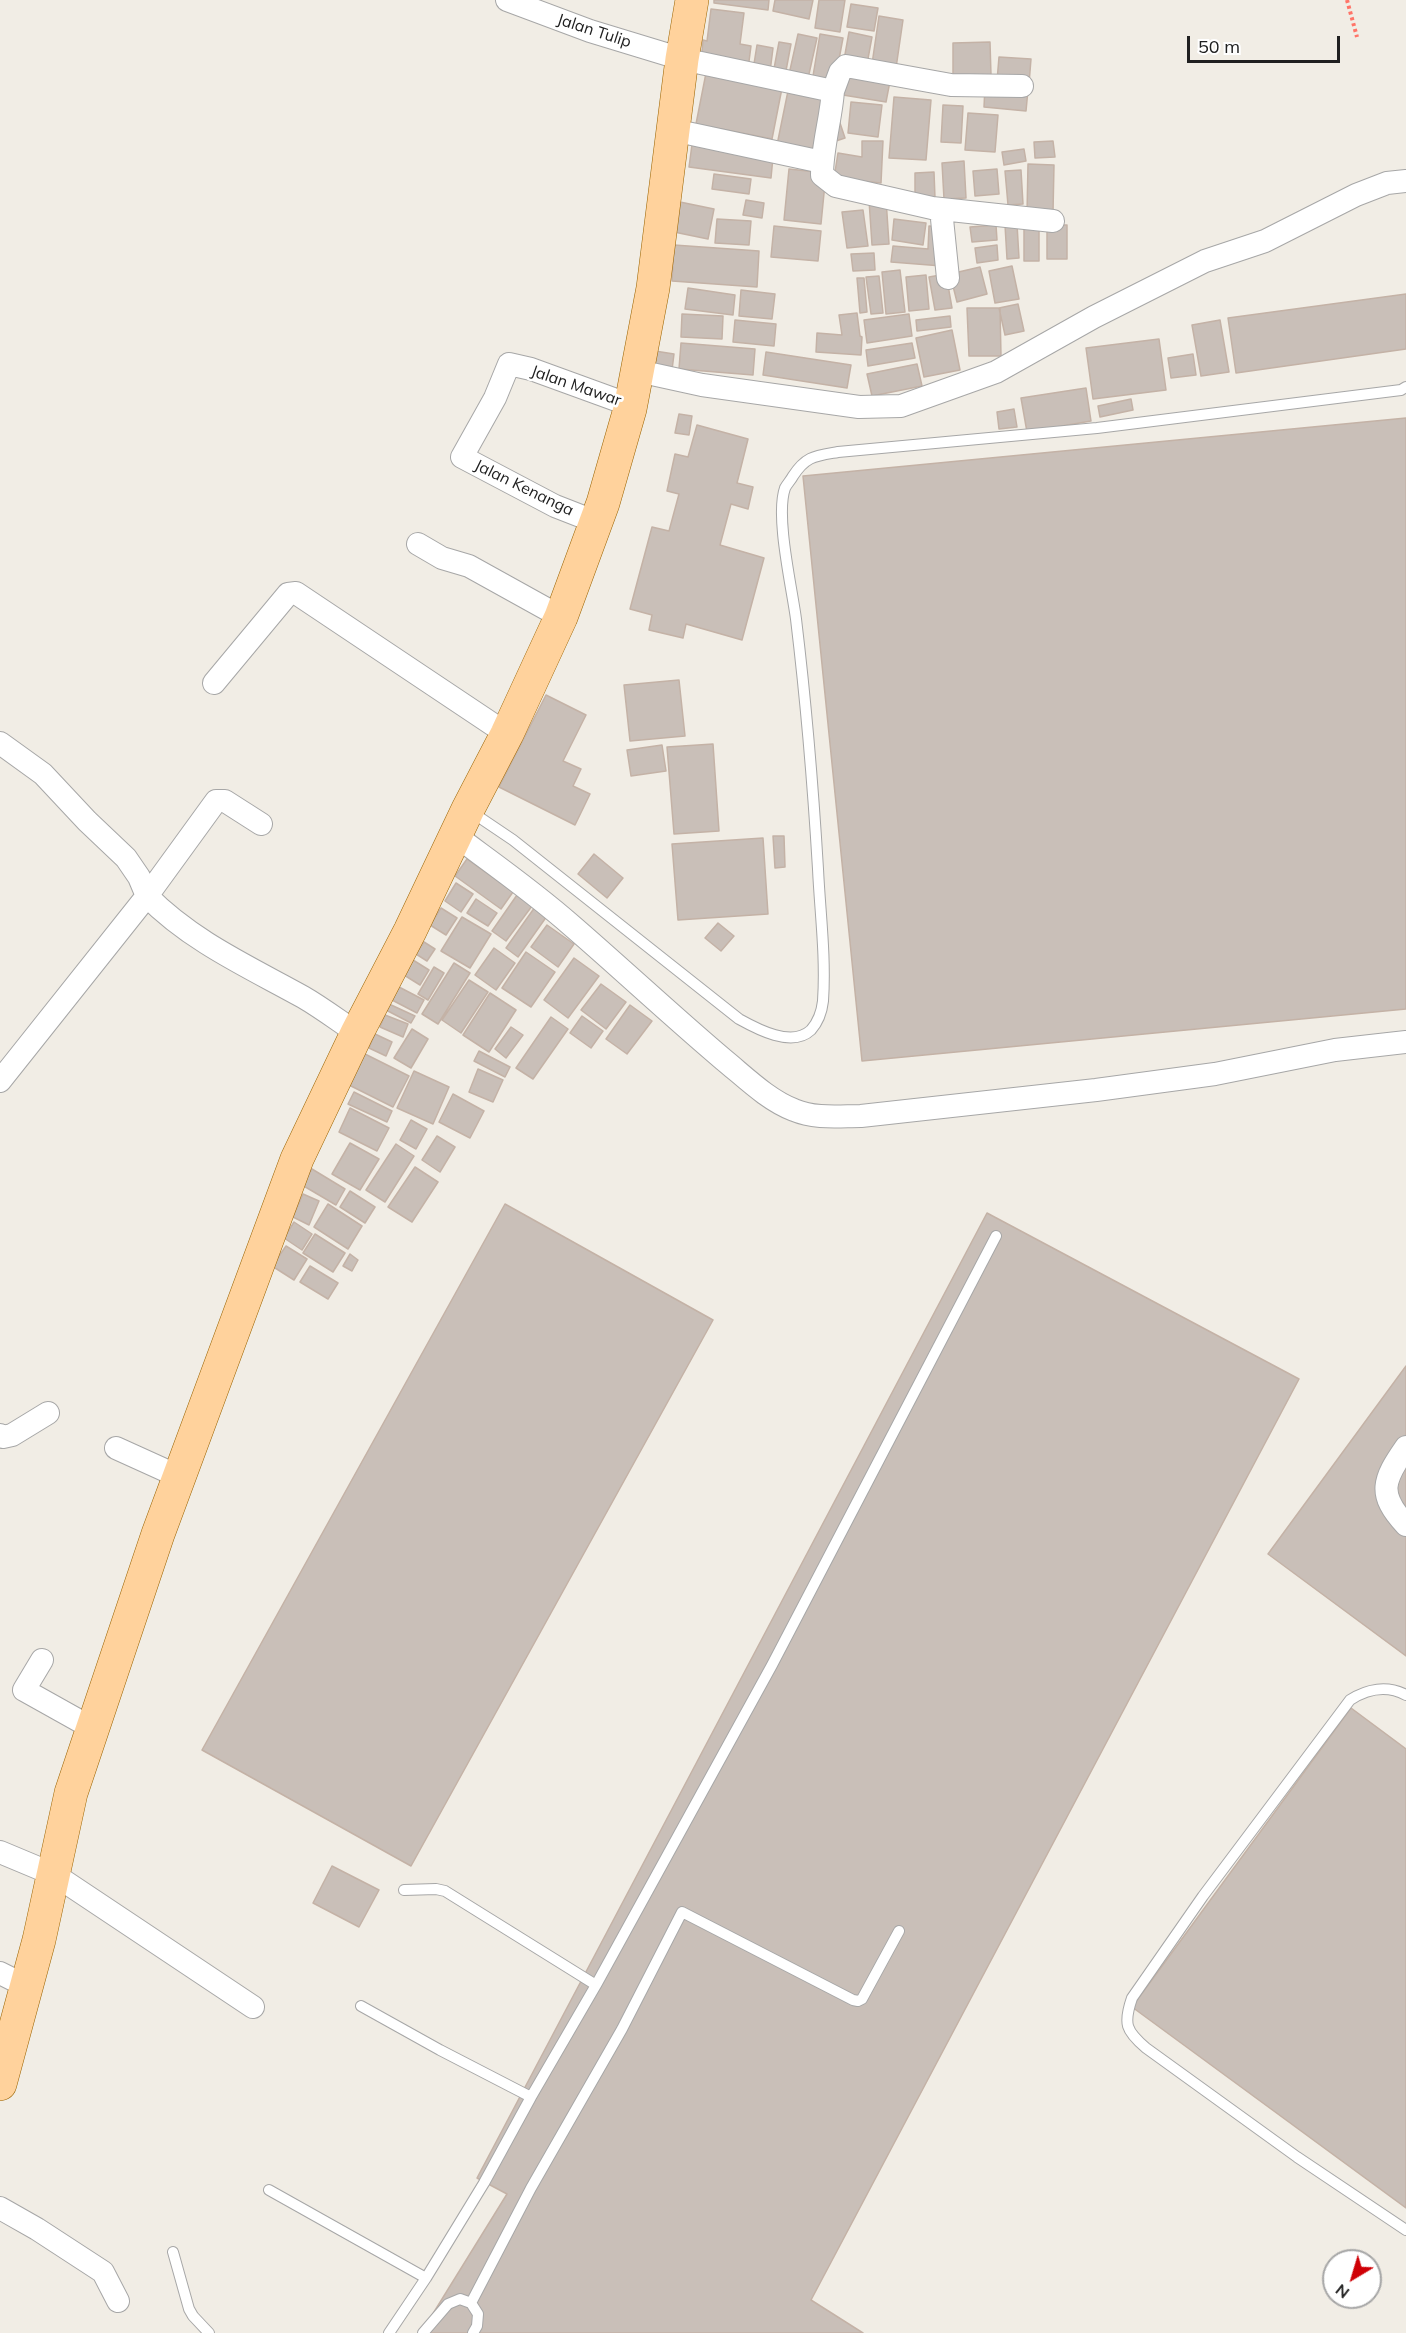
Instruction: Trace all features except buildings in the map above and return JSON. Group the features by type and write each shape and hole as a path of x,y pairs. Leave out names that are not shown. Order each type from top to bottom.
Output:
{"main road":[{"path":"0,2084 13,1980 54,1875 61,1832 71,1793 180,1477 297,1159 357,1033 507,734 561,617 596,522 638,371 653,288 681,59 692,0"}],"street":[{"name":"Jalan Tulip","path":"507,0 590,31 681,59 833,91"},
{"path":"1022,86 951,85 846,66 840,72 833,91 822,175 836,186 941,208 1053,221"},
{"path":"673,130 822,162"},
{"path":"638,371 702,385 847,405 901,406 996,372 1094,317 1205,261 1264,241 1356,195 1387,183 1406,181"},
{"path":"941,208 948,278"},
{"name":"Jalan Mawar","path":"500,386 509,364 531,369 630,405"},
{"name":"Jalan Kenanga","path":"500,386 462,457 555,506 596,522"},
{"path":"418,544 442,558 469,566 561,617"},
{"path":"214,683 292,592 507,734"},
{"path":"0,743 59,788 87,822 126,858 140,877 147,896 164,914 222,954 305,998 357,1033"},
{"path":"0,1081 147,896 216,801 225,801 261,824"},
{"path":"462,823 514,879 571,924 680,1023 762,1091 795,1111 828,1117 861,1116 1096,1090 1215,1074 1335,1050 1406,1042"},
{"path":"0,1435 3,1437 12,1435 48,1413"},
{"path":"1406,1447 1394,1465 1386,1484 1387,1498 1392,1510 1406,1525"},
{"path":"116,1448 180,1477"},
{"path":"42,1659 24,1690 92,1728"},
{"path":"0,1852 54,1875 253,2007"},
{"path":"0,2208 103,2272 118,2301"}],"lane":[{"path":"462,823 513,840 739,1019 755,1028 782,1036 797,1037 804,1034 810,1031 819,1018 823,1002 821,925 814,803 796,619 786,556 783,510 785,488 802,462 814,456 838,453 1097,428 1401,390 1406,387"},
{"path":"389,2333 426,2278 484,2183 596,1985 772,1665 996,1236"},
{"path":"1406,1695 1396,1690 1380,1689 1361,1693 1350,1700 1210,1887 1132,1998 1126,2022 1131,2034 1146,2048 1297,2157 1406,2230"},
{"path":"404,1890 445,1891 596,1985"},
{"path":"471,2303 531,2188 622,2029 682,1912 858,2001 862,1999 899,1931"},
{"path":"361,2006 531,2097"},
{"path":"269,2190 426,2278"},
{"path":"173,2252 189,2309 209,2333"},
{"path":"423,2333 448,2304 460,2299 471,2303 478,2314 477,2326 473,2333"}],"path":[{"path":"1347,0 1357,37"}]}
